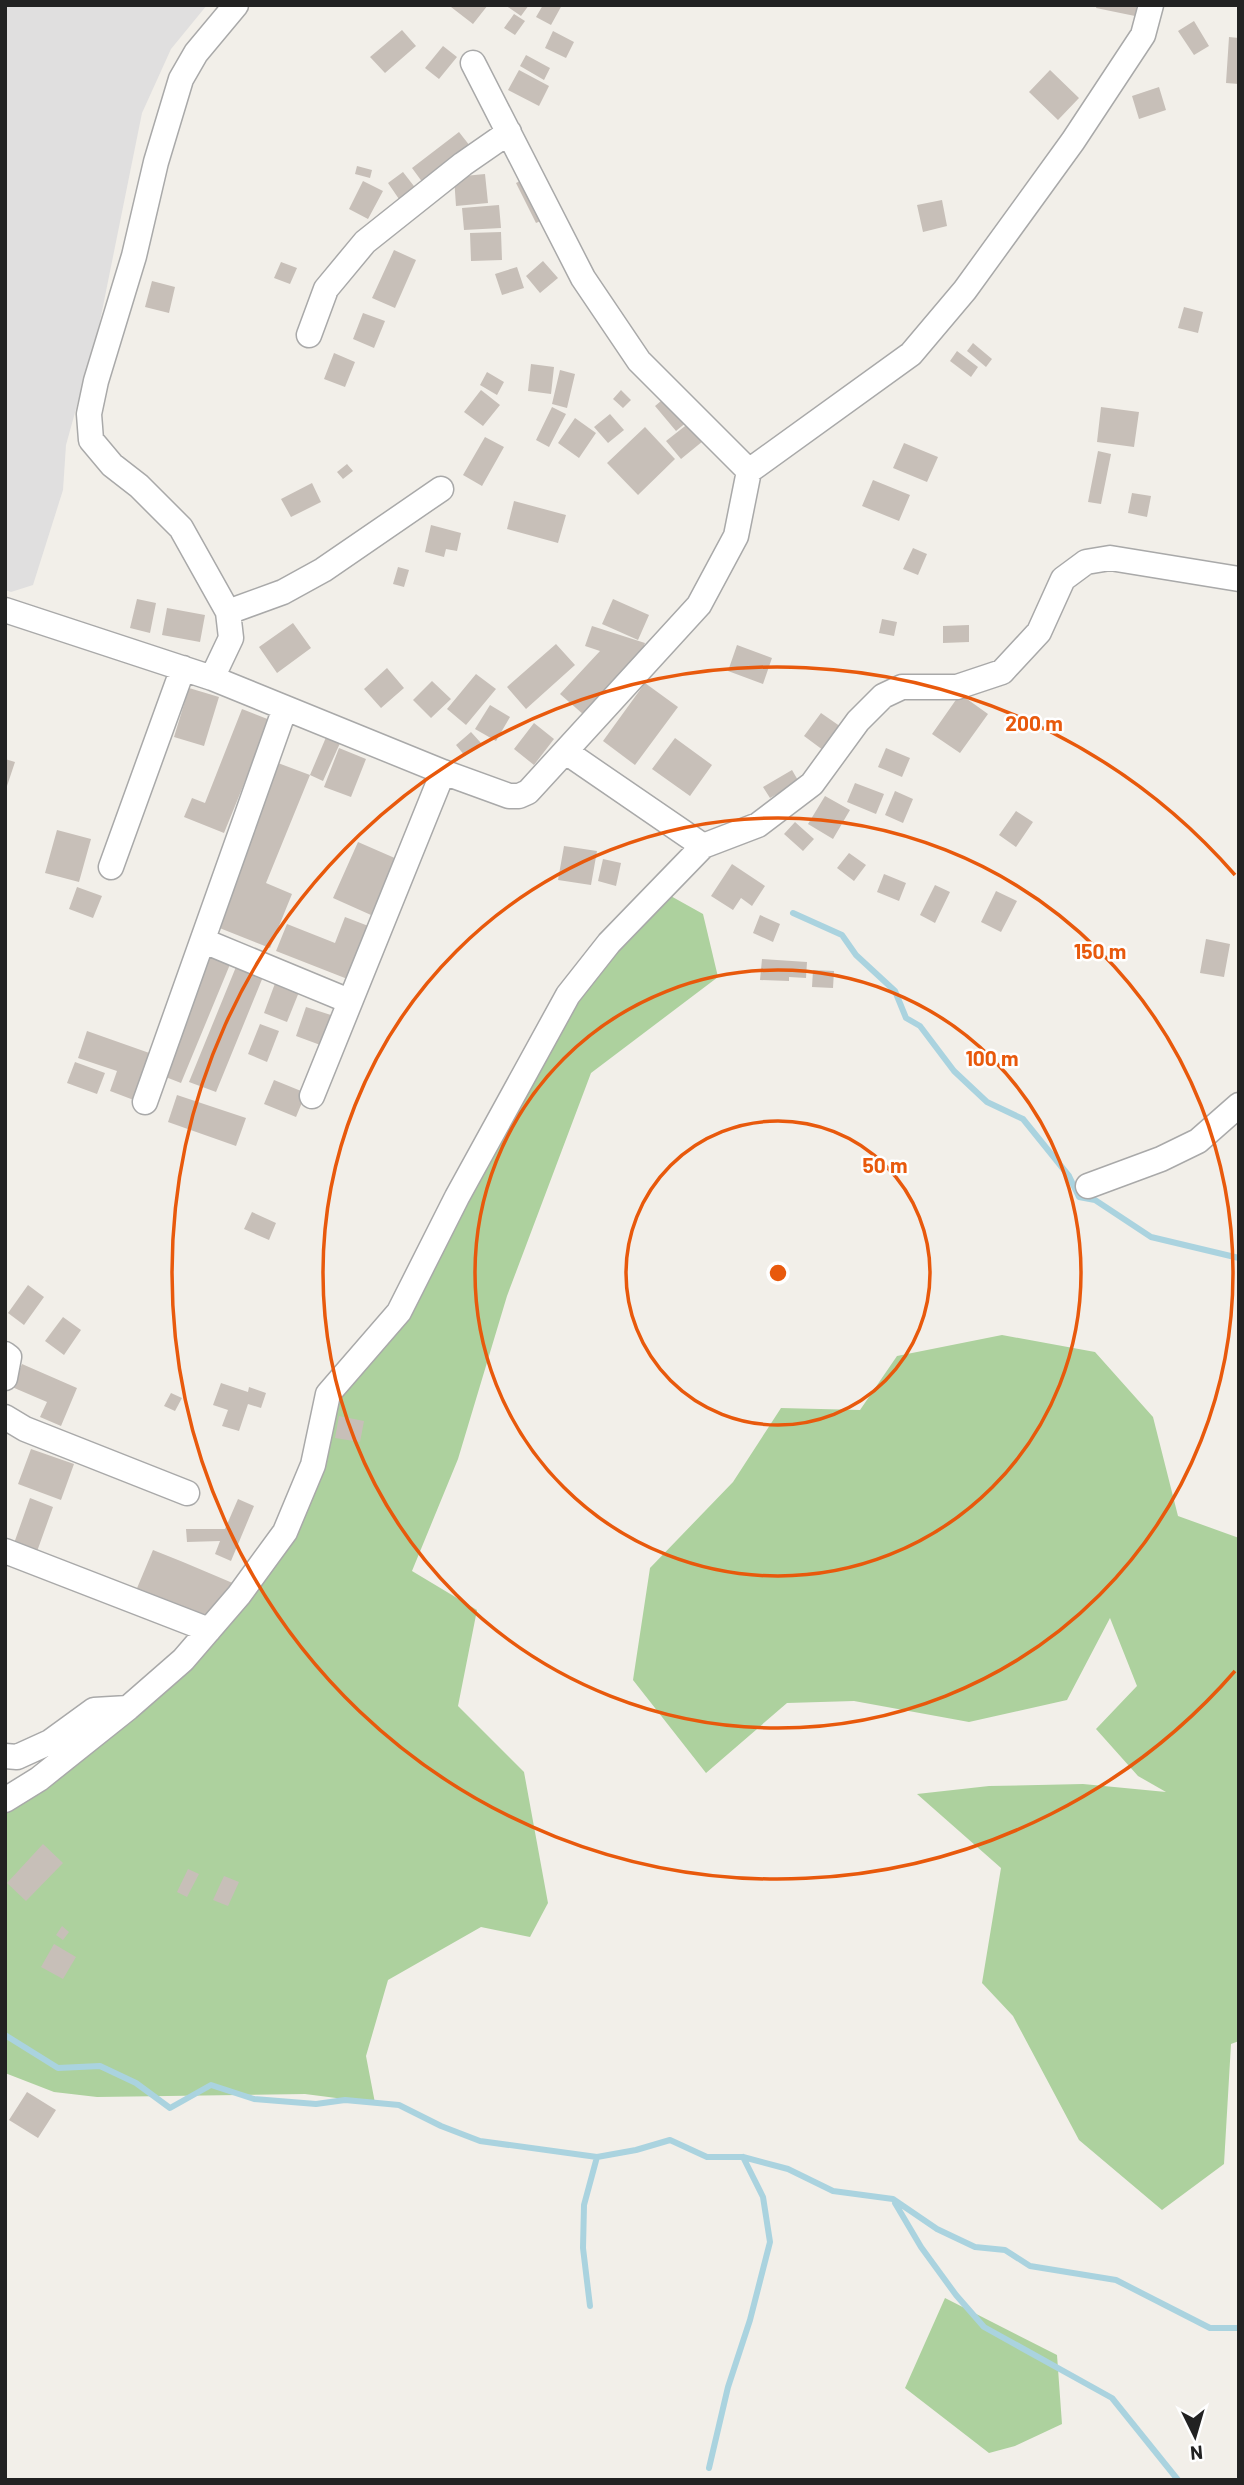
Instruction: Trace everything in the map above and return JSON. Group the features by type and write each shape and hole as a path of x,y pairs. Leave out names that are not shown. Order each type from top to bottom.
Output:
{"street":[{"path":"212,678 231,638 228,612 181,528 139,486 113,465 91,440 89,414 96,381 134,256 156,162 181,79 196,53 236,5"},
{"path":"5,610 212,678 509,796 528,792 699,605 736,537 749,471 911,354 965,290 1073,141 1143,35 1151,5"},
{"path":"473,63 583,278 639,361 749,471"},
{"path":"309,335 326,289 365,242 463,164 509,132"},
{"path":"228,612 283,592 323,570 441,489"},
{"path":"7,1795 39,1779 128,1708 183,1660 239,1595 285,1532 313,1465 328,1394 399,1312 464,1185 568,995 609,943 703,846 758,825 812,784 858,721 883,696 902,687 957,687 1002,672 1039,632 1063,579 1086,562 1110,558 1239,579"},
{"path":"111,867 183,668"},
{"path":"145,1102 285,708"},
{"path":"566,752 703,846"},
{"path":"312,1096 443,772"},
{"path":"204,941 349,1001"},
{"path":"1088,1186 1161,1159 1198,1141 1239,1105"},
{"path":"5,1353 9,1357 5,1378"},
{"path":"5,1417 25,1429 187,1493"},
{"path":"5,1551 209,1630"},
{"path":"5,1756 17,1757 50,1741 94,1710 128,1708"}],"shaded area":[{"path":"5,5 207,5 171,49 142,113 99,326 66,445 63,490 33,585 11,592 5,590"}],"green space":[{"path":"660,890 703,914 718,977 591,1073 507,1296 458,1459 412,1571 477,1610 458,1706 524,1772 548,1903 530,1937 481,1927 388,1980 366,2056 375,2103 305,2094 97,2097 54,2092 5,2073 5,1800 128,1708 285,1532 328,1394 399,1312 528,1066"},
{"path":"1002,1335 1095,1352 1153,1417 1178,1516 1239,1538 1239,2041 1231,2044 1224,2164 1162,2210 1079,2140 1013,2016 982,1983 1001,1868 917,1794 989,1786 1083,1784 1166,1792 1138,1776 1096,1729 1137,1686 1110,1618 1067,1700 969,1722 854,1701 787,1703 706,1773 633,1680 650,1568 733,1482 781,1408 860,1410 897,1356"},
{"path":"945,2298 1057,2355 1062,2424 1015,2446 989,2453 905,2388"}],"building":[{"path":"488,5 473,24 451,7"},
{"path":"505,5 529,5 521,16"},
{"path":"543,5 562,5 551,25 536,17"},
{"path":"1097,5 1137,5 1135,16 1096,8"},
{"path":"514,14 525,21 515,35 504,28"},
{"path":"1194,21 1209,46 1194,55 1178,31"},
{"path":"402,30 416,46 385,73 370,57"},
{"path":"553,31 574,42 566,58 545,48"},
{"path":"1229,37 1239,38 1239,84 1226,83"},
{"path":"443,46 457,57 439,79 425,68"},
{"path":"526,55 550,68 544,80 520,66"},
{"path":"519,70 549,86 539,106 508,90"},
{"path":"1050,70 1079,98 1058,120 1029,92"},
{"path":"1159,87 1166,110 1139,119 1132,96"},
{"path":"459,132 470,146 423,183 412,168"},
{"path":"357,166 372,170 370,178 355,174"},
{"path":"403,172 417,190 401,202 388,183"},
{"path":"485,174 488,203 456,206 454,177"},
{"path":"524,179 545,219 536,223 516,183"},
{"path":"363,181 383,191 368,219 349,209"},
{"path":"942,200 947,226 923,232 917,205"},
{"path":"499,205 501,228 464,230 462,208"},
{"path":"501,232 502,260 471,261 470,233"},
{"path":"394,250 416,260 395,308 372,298"},
{"path":"543,261 558,278 540,293 526,276"},
{"path":"281,262 297,268 290,284 274,278"},
{"path":"517,267 524,288 502,295 495,274"},
{"path":"152,281 175,287 169,313 145,307"},
{"path":"1184,307 1203,312 1198,333 1178,328"},
{"path":"363,313 385,321 374,348 353,339"},
{"path":"973,343 992,359 986,367 967,351"},
{"path":"957,351 978,367 971,377 950,361"},
{"path":"334,353 355,362 345,387 324,379"},
{"path":"531,364 554,367 551,394 528,391"},
{"path":"560,370 575,374 567,408 552,404"},
{"path":"487,372 504,382 497,395 480,385"},
{"path":"481,390 500,405 483,426 464,412"},
{"path":"621,390 631,400 623,408 613,399"},
{"path":"667,396 688,421 676,431 655,406"},
{"path":"552,407 566,414 549,447 536,440"},
{"path":"1101,407 1139,412 1134,447 1097,442"},
{"path":"610,414 624,430 608,443 594,427"},
{"path":"575,418 596,433 579,458 558,443"},
{"path":"689,423 703,441 681,459 666,441"},
{"path":"645,427 675,459 638,495 607,463"},
{"path":"485,437 504,447 482,486 463,475"},
{"path":"904,443 938,457 927,482 893,468"},
{"path":"1098,451 1111,454 1101,504 1088,502"},
{"path":"347,464 353,471 343,479 337,472"},
{"path":"873,480 910,495 899,521 862,506"},
{"path":"312,483 321,502 291,517 281,499"},
{"path":"1132,493 1151,496 1147,517 1128,513"},
{"path":"514,501 566,515 558,543 507,529"},
{"path":"431,525 461,533 457,551 446,549 444,557 425,552"},
{"path":"913,548 927,554 918,575 903,569"},
{"path":"398,567 409,570 404,587 393,584"},
{"path":"137,599 156,603 150,633 130,628"},
{"path":"613,599 649,615 638,640 602,624"},
{"path":"167,608 205,615 200,642 162,635"},
{"path":"882,619 897,622 894,636 879,633"},
{"path":"293,623 311,648 277,673 259,647"},
{"path":"969,625 969,642 943,643 943,626"},
{"path":"592,626 645,643 638,664 584,715 560,694 600,651 585,646"},
{"path":"556,644 575,665 526,709 507,687"},
{"path":"737,645 772,658 763,684 728,671"},
{"path":"387,668 404,688 381,708 364,689"},
{"path":"476,674 496,689 466,725 447,709"},
{"path":"432,681 451,699 431,718 413,700"},
{"path":"645,683 678,707 635,765 603,741"},
{"path":"189,688 219,697 204,746 174,737"},
{"path":"960,694 988,714 960,753 932,734"},
{"path":"490,705 510,717 496,741 475,729"},
{"path":"242,709 270,720 224,833 184,817 192,798 205,803"},
{"path":"821,713 844,729 827,753 804,736"},
{"path":"534,723 554,739 534,765 514,749"},
{"path":"471,732 481,743 465,756 456,745"},
{"path":"327,735 341,741 323,781 310,775"},
{"path":"675,738 712,765 690,796 652,769"},
{"path":"339,748 366,759 351,797 324,787"},
{"path":"886,748 910,758 902,777 878,767"},
{"path":"5,759 15,762 6,789 5,789"},
{"path":"278,763 310,775 266,883 292,894 270,948 212,925"},
{"path":"792,770 799,782 770,798 763,787"},
{"path":"855,783 884,794 876,814 847,802"},
{"path":"895,791 913,799 903,823 885,815"},
{"path":"825,796 850,810 833,839 808,824"},
{"path":"1016,811 1033,822 1016,847 999,835"},
{"path":"795,822 814,839 803,851 784,834"},
{"path":"57,830 91,839 79,882 45,873"},
{"path":"358,842 397,859 371,915 333,898"},
{"path":"564,846 597,851 591,885 558,880"},
{"path":"849,853 866,865 854,881 837,868"},
{"path":"603,859 621,863 616,886 598,881"},
{"path":"732,864 765,886 752,906 741,898 733,910 711,896"},
{"path":"884,874 906,883 899,901 877,892"},
{"path":"935,885 950,892 935,923 920,915"},
{"path":"77,887 102,896 93,918 69,909"},
{"path":"996,891 1017,901 1001,932 981,922"},
{"path":"760,915 780,924 773,942 753,933"},
{"path":"345,917 371,927 350,980 276,951 287,924 335,943"},
{"path":"1206,939 1230,944 1224,977 1200,973"},
{"path":"208,952 231,962 181,1083 158,1074"},
{"path":"762,959 807,962 806,978 789,977 789,981 760,980"},
{"path":"238,962 265,972 216,1092 189,1082"},
{"path":"813,970 834,971 833,988 812,987"},
{"path":"277,978 301,987 287,1022 264,1013"},
{"path":"306,1007 334,1016 323,1046 296,1036"},
{"path":"260,1024 279,1031 267,1062 248,1054"},
{"path":"87,1031 155,1055 139,1102 110,1091 117,1071 78,1058"},
{"path":"75,1062 105,1073 97,1094 67,1083"},
{"path":"274,1080 306,1093 296,1117 264,1104"},
{"path":"177,1095 246,1118 236,1146 168,1122"},
{"path":"252,1212 276,1223 269,1240 244,1229"},
{"path":"28,1285 44,1297 24,1325 8,1313"},
{"path":"63,1317 81,1330 64,1355 45,1341"},
{"path":"22,1364 77,1388 61,1426 40,1417 47,1402 12,1387"},
{"path":"221,1383 248,1392 249,1387 266,1393 261,1408 248,1404 239,1431 222,1426 228,1410 213,1405"},
{"path":"171,1393 182,1398 175,1411 164,1406"},
{"path":"339,1416 364,1421 360,1442 335,1438"},
{"path":"31,1449 74,1464 61,1500 18,1484"},
{"path":"30,1498 53,1507 35,1557 12,1549"},
{"path":"238,1499 254,1506 231,1561 215,1554 220,1541 187,1542 186,1529 225,1529"},
{"path":"153,1550 235,1584 204,1621 135,1593"},
{"path":"43,1844 63,1863 26,1901 7,1883"},
{"path":"188,1869 199,1874 187,1897 177,1892"},
{"path":"224,1876 239,1882 228,1906 213,1900"},
{"path":"62,1926 69,1932 63,1940 56,1935"},
{"path":"54,1944 76,1957 63,1979 41,1967"},
{"path":"27,2092 56,2110 38,2138 9,2120"}],"waterway":[{"path":"793,913 842,935 856,955 895,991 906,1018 920,1026 954,1071 987,1102 1023,1119 1069,1176 1079,1197 1095,1200 1151,1237 1239,1258"},
{"path":"5,2035 58,2068 100,2066 136,2083 170,2108 211,2085 254,2099 316,2104 345,2100 399,2105 441,2126 480,2141 597,2157 670,2140 707,2157 743,2157 788,2169 833,2191 893,2199 937,2229 975,2247 1005,2250 1030,2266 1116,2280 1210,2328 1239,2328"},
{"path":"590,2306 583,2248 584,2205 597,2157"},
{"path":"709,2468 728,2387 750,2320 770,2242 763,2197 743,2157"},
{"path":"895,2203 921,2247 956,2295 984,2327 1112,2398 1178,2480"}]}
